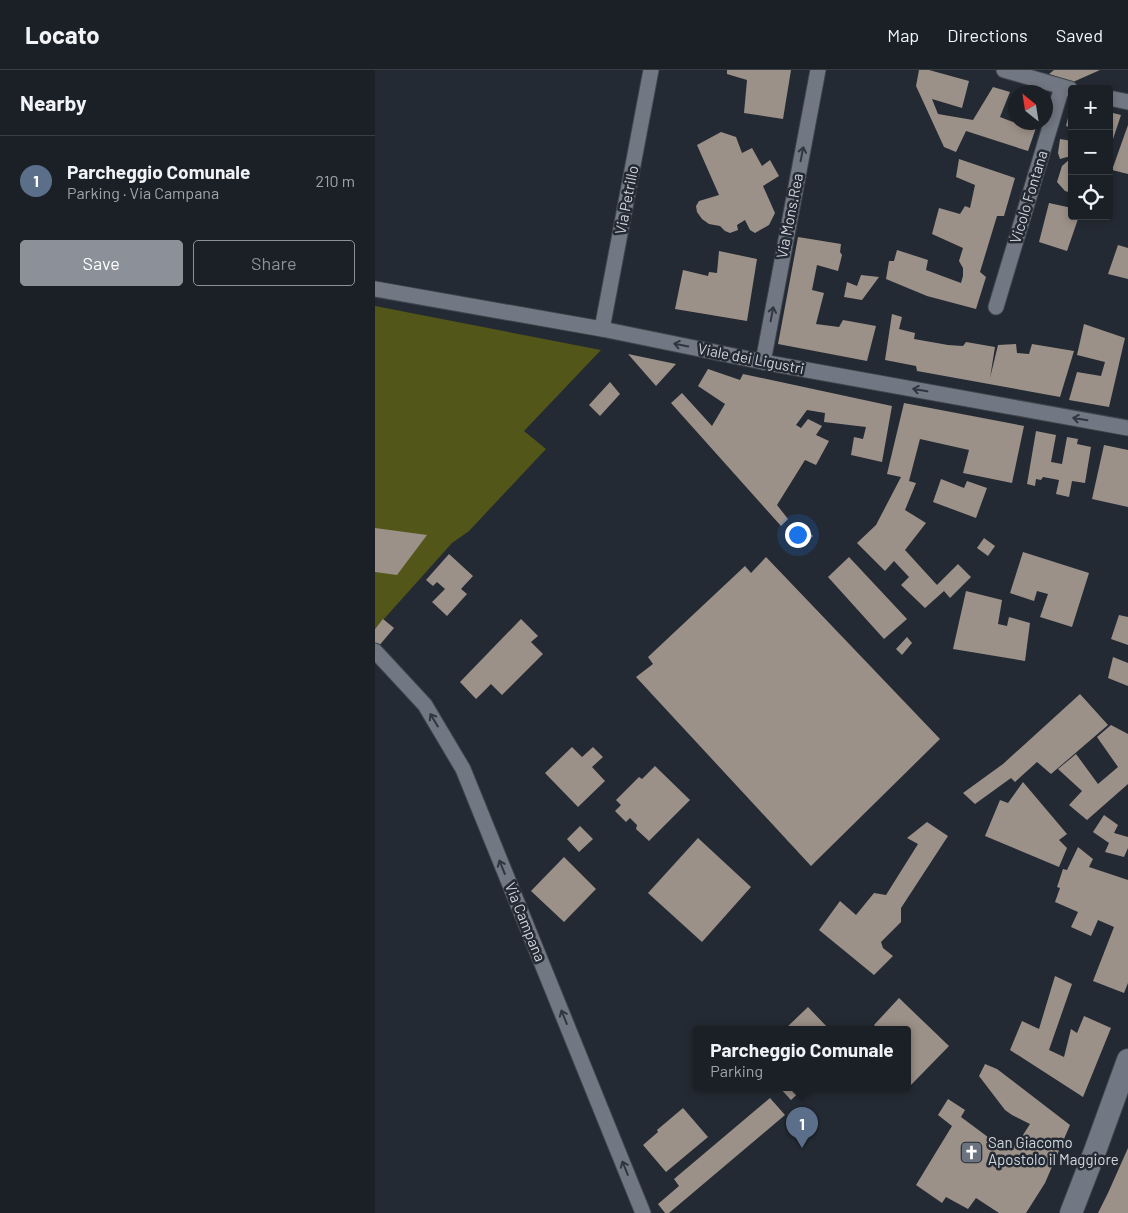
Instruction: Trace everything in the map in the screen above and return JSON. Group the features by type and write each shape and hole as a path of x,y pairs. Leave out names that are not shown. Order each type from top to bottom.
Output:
{"main road":[{"path":"1071,1213 1128,1060"}],"street":[{"name":"Via Petrillo","path":"602,329 651,70"},
{"name":"Via Mons.Rea","path":"763,362 818,70"},
{"path":"1004,70 1067,88"},
{"name":"Vicolo Fontana","path":"996,307 1067,88"},
{"path":"1113,99 1128,102"},
{"name":"Viale dei Ligustri","path":"375,289 602,329 763,362 1128,428"},
{"name":"Via Campana","path":"375,651 425,705 463,769 643,1213"}],"green space":[{"path":"375,306 601,350 524,431 546,449 469,531 452,543 375,629"}],"building":[{"path":"727,70 791,70 783,119 744,113 747,80 727,74"},
{"path":"919,70 929,70 969,81 962,108 932,99 938,114 973,120 993,87 1008,91 1008,97 1000,117 1008,120 1008,130 1035,130 1028,151 966,131 956,152 944,147 916,86"},
{"path":"1054,70 1100,70 1073,82 1049,74"},
{"path":"1113,113 1121,115 1113,139"},
{"path":"1128,125 1128,174 1113,170"},
{"path":"721,132 736,137 742,153 752,148 762,166 770,160 779,176 763,186 775,213 769,225 755,233 750,230 745,220 737,225 738,230 730,233 720,226 709,224 697,212 696,206 699,201 719,195 697,145"},
{"path":"1060,139 1068,140 1068,157 1060,159 1058,153"},
{"path":"959,159 1015,178 1004,216 997,216 980,272 986,277 976,309 927,296 886,279 889,261 894,261 897,250 928,260 926,270 961,283 963,268 959,261 963,248 932,234 939,208 960,214 965,206 970,208 975,185 956,177"},
{"path":"1068,161 1068,192 1057,182 1062,166"},
{"path":"1049,203 1068,207 1068,220 1078,220 1067,251 1039,242"},
{"path":"798,237 841,244 840,252 842,255 838,271 817,265 812,290 824,293 816,324 839,327 843,320 876,326 867,361 778,344"},
{"path":"1118,245 1128,248 1128,279 1108,274"},
{"path":"719,251 757,259 747,321 675,309 683,270 708,276 709,272 717,273"},
{"path":"861,275 879,277 862,300 844,297 847,282 857,286"},
{"path":"892,314 902,317 899,329 915,333 914,339 948,345 963,346 966,342 995,347 990,378 998,345 1016,344 1017,353 1029,354 1032,344 1074,351 1060,397 917,371 916,366 885,360"},
{"path":"1084,324 1125,338 1109,407 1069,400 1077,372 1101,376 1105,362 1077,355"},
{"path":"628,354 676,364 656,386"},
{"path":"708,369 740,380 743,374 892,406 882,462 851,455 854,437 863,439 866,427 824,422 825,413 807,410 796,425 801,428 808,419 822,426 816,435 829,441 816,465 805,460 777,505 788,519 781,526 671,403 682,393 712,426 725,404 698,386"},
{"path":"610,382 620,394 600,416 589,405"},
{"path":"904,403 1024,426 1012,483 963,473 969,450 920,439 909,481 916,483 905,510 926,523 905,550 937,585 958,564 971,577 950,598 944,591 925,608 901,585 909,577 894,561 885,571 857,543 876,525 901,477 887,474"},
{"path":"1036,431 1056,435 1051,462 1062,464 1067,437 1078,439 1077,444 1091,447 1085,483 1072,481 1069,497 1056,494 1059,480 1043,477 1041,480 1036,479 1035,486 1027,484"},
{"path":"1104,445 1128,450 1128,507 1092,499"},
{"path":"941,479 964,488 967,481 987,488 976,518 933,502"},
{"path":"802,525 813,536 801,547 791,535"},
{"path":"375,528 427,535 397,575 375,572"},
{"path":"984,538 995,546 988,556 977,548"},
{"path":"1023,552 1089,573 1072,627 1040,617 1048,594 1037,591 1034,601 1010,593"},
{"path":"449,554 473,576 461,589 467,594 447,616 432,602 445,589 437,582 433,586 426,580"},
{"path":"766,557 940,739 811,866 636,677 653,664 648,657 745,566 751,573"},
{"path":"849,557 907,619 884,639 828,577"},
{"path":"966,591 1002,600 998,624 1007,626 1009,617 1030,623 1025,661 953,649"},
{"path":"1119,615 1128,617 1128,645 1111,639"},
{"path":"383,619 394,628 378,647 375,644 375,629"},
{"path":"521,619 538,636 531,642 543,654 502,695 491,684 476,699 460,682"},
{"path":"907,637 912,643 902,655 896,649"},
{"path":"1113,657 1128,663 1128,686 1108,678"},
{"path":"1080,694 1108,725 1051,774 1037,762 1015,782 1011,778 975,804 963,793 1003,764"},
{"path":"1111,725 1128,734 1128,784 1087,820 1069,805 1082,791 1058,769 1076,754 1098,784 1118,767 1097,737"},
{"path":"572,747 582,757 593,747 603,757 592,767 605,781 578,807 545,773"},
{"path":"655,766 690,800 649,841 636,829 637,825 630,818 626,822 615,811 621,805 616,800 639,777 642,779"},
{"path":"1023,782 1067,834 1059,840 1067,848 1059,867 985,836 1000,800 1008,803"},
{"path":"1104,815 1118,825 1114,833 1128,837 1128,848 1124,857 1105,852 1109,843 1093,832"},
{"path":"927,822 948,836 901,908 901,922 881,942 883,948 893,956 874,975 819,930 840,901 856,915 874,893 886,895 918,844 907,838"},
{"path":"580,826 593,839 579,852 567,839"},
{"path":"698,838 751,887 702,942 648,893"},
{"path":"1078,847 1093,859 1089,867 1128,880 1128,983 1124,993 1093,981 1114,927 1098,920 1091,936 1071,927 1078,912 1055,902 1060,888 1057,887 1063,869 1067,870"},
{"path":"564,857 596,889 564,922 531,891"},
{"path":"1055,976 1072,984 1049,1050 1064,1057 1071,1029 1077,1033 1084,1016 1111,1028 1083,1097 1010,1050 1022,1021 1039,1029"},
{"path":"899,998 949,1046 911,1085 911,1026 874,1025"},
{"path":"808,1007 826,1026 788,1026"},
{"name":"San Giacomo Apostolo il Maggiore","path":"985,1064 997,1069 1070,1125 1045,1183 1026,1213 999,1213 976,1198 968,1209 946,1197 942,1203 916,1185 952,1126 938,1115 948,1099 965,1110 961,1117 1004,1149 1010,1141 1016,1146 1030,1124 1005,1110 979,1076"},
{"path":"783,1091 801,1091 791,1100"},
{"path":"770,1098 785,1115 669,1213 665,1213 658,1204 679,1186 674,1179"},
{"path":"683,1108 708,1137 666,1172 643,1145 658,1132 657,1130"},
{"path":"1128,1148 1128,1213 1098,1213 1108,1193"}],"place":[{"name":"Parcheggio Comunale","path":"802,1148"},
{"name":"San Giacomo Apostolo il Maggiore","path":"972,1152"}]}
